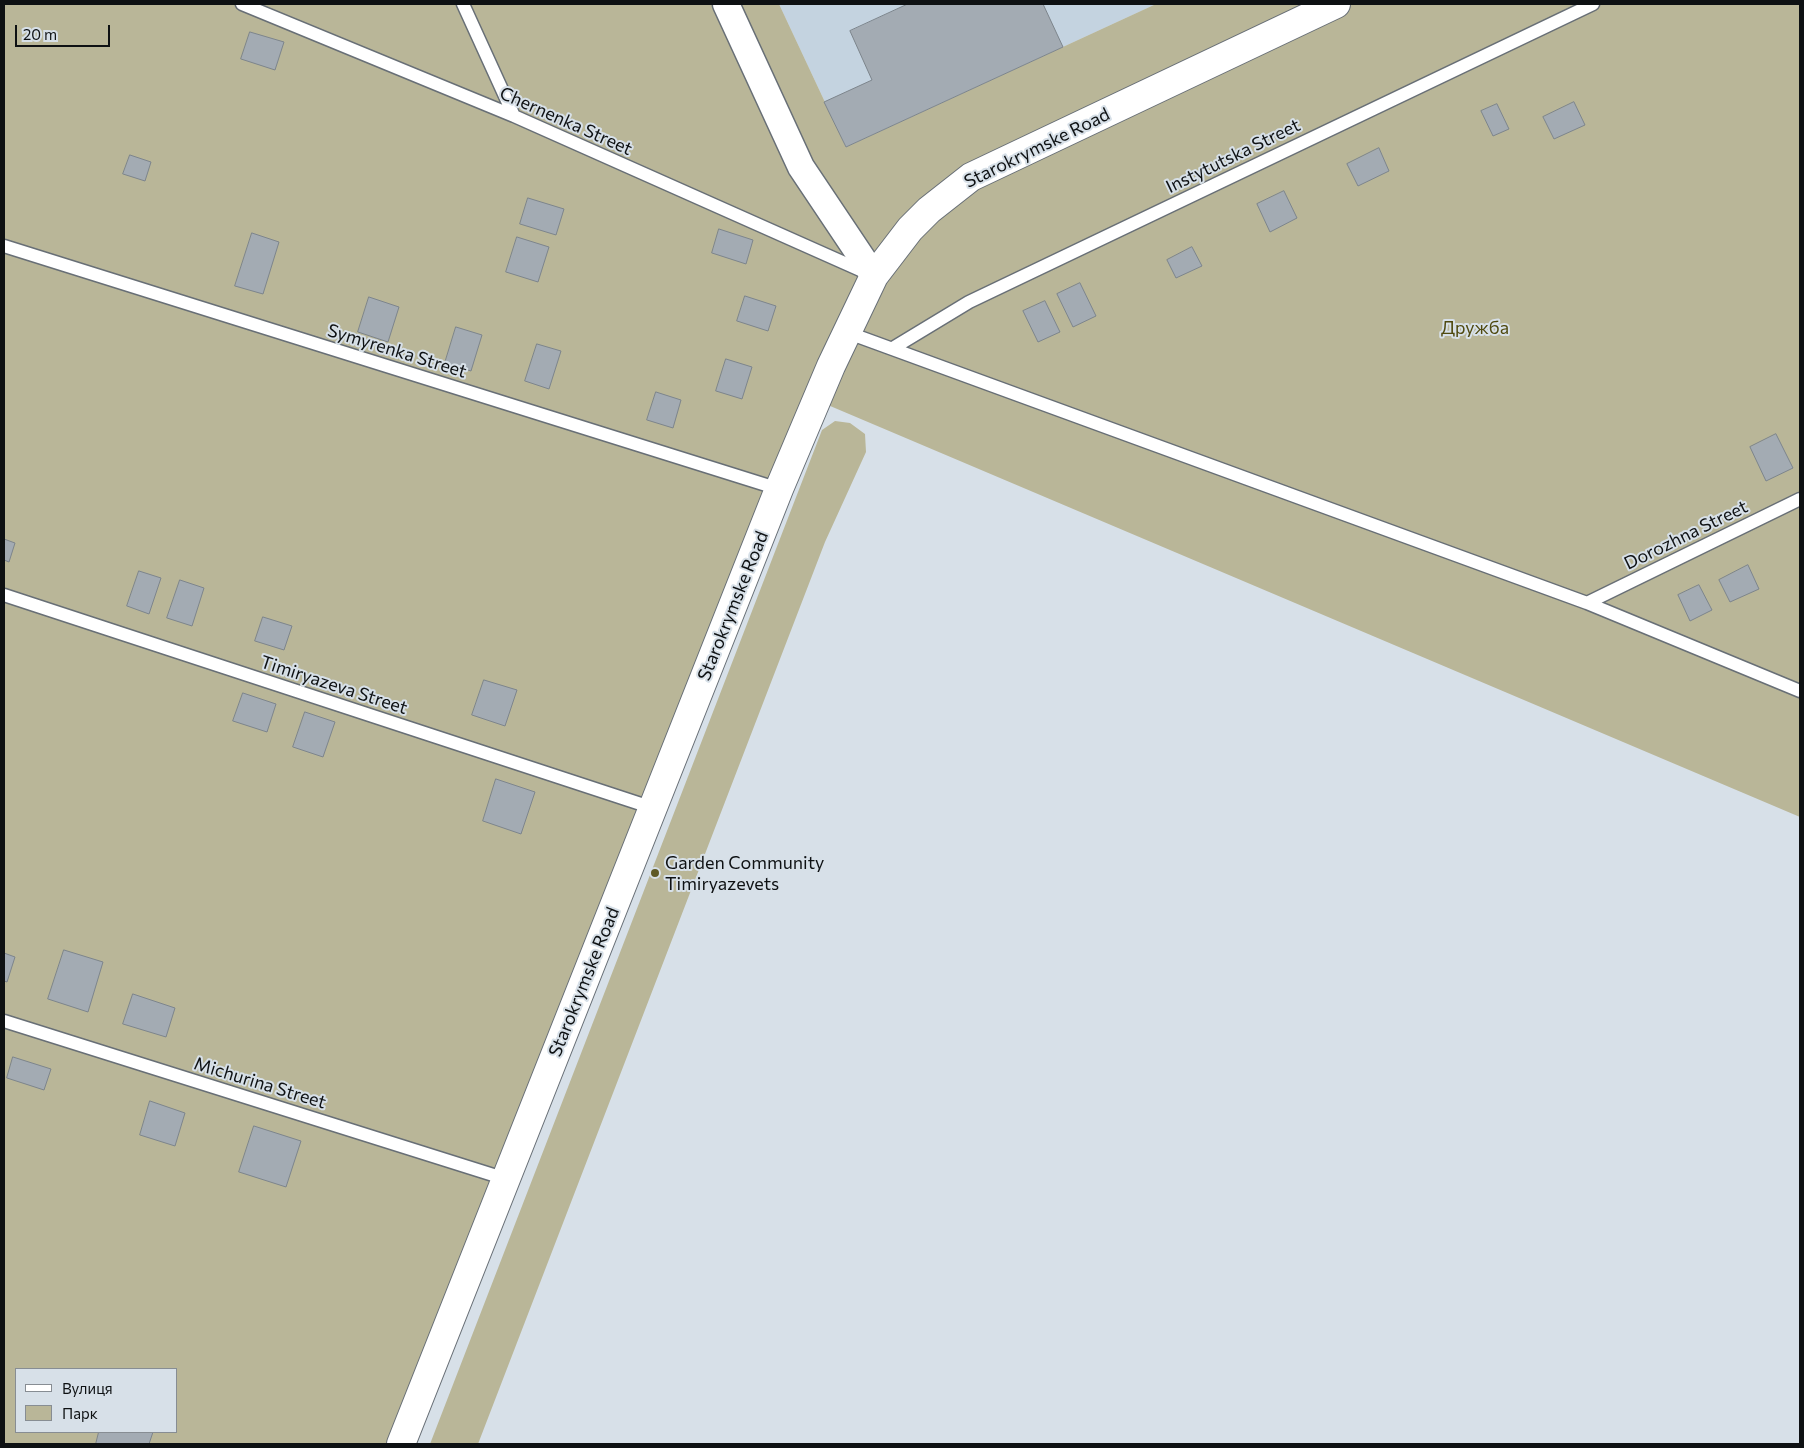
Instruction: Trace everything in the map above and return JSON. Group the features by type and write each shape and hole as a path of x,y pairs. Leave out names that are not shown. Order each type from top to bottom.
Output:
{"street":[{"path":"726,4 801,168 874,276"},
{"name":"Starokrymske Road","path":"401,1444 779,489 846,332 874,276 910,229 929,210 971,177 1336,4"}],"lane":[{"name":"Chernenka Street","path":"242,4 514,116 874,276"},
{"path":"463,4 514,116"},
{"name":"Instytutska Street","path":"893,348 969,302 1593,4"},
{"name":"Symyrenka Street","path":"4,246 779,489"},
{"path":"846,332 1587,603 1800,691"},
{"name":"Dorozhna Street","path":"1587,603 1800,499"},
{"name":"Timiryazeva Street","path":"4,595 653,808"},
{"name":"Michurina Street","path":"4,1020 506,1179"}],"shaded area":[{"path":"779,4 1156,4 846,147"}],"green space":[{"name":"Дружба","path":"4,4 779,4 846,147 1156,4 1800,4 1800,817 816,400 401,1444 4,1444"},
{"path":"835,421 850,423 865,434 866,452 825,542 478,1444 430,1444 822,430"}],"building":[{"path":"908,4 1043,4 1063,47 846,147 824,102 872,80 850,31"},
{"path":"250,32 284,42 275,70 241,59"},
{"path":"1574,102 1585,125 1554,139 1543,117"},
{"path":"1497,104 1509,129 1493,136 1481,111"},
{"path":"1379,148 1389,171 1358,186 1347,164"},
{"path":"130,155 151,162 145,181 123,174"},
{"path":"1284,191 1297,218 1270,232 1257,204"},
{"path":"528,198 564,209 556,235 520,224"},
{"path":"719,229 753,240 746,264 712,253"},
{"path":"252,233 279,242 263,294 235,286"},
{"path":"517,237 549,247 538,282 506,272"},
{"path":"1192,247 1202,266 1176,278 1167,260"},
{"path":"1080,283 1096,316 1073,327 1057,294"},
{"path":"745,296 776,306 768,331 737,321"},
{"path":"369,297 399,307 388,342 358,332"},
{"path":"1045,301 1060,332 1038,342 1023,311"},
{"path":"456,327 482,335 471,371 445,363"},
{"path":"537,344 561,351 549,389 525,381"},
{"path":"726,359 752,367 742,399 716,391"},
{"path":"656,392 681,400 673,428 647,420"},
{"path":"1776,434 1793,468 1766,481 1750,447"},
{"path":"4,539 15,543 9,562 4,560"},
{"path":"1748,565 1759,589 1730,602 1719,580"},
{"path":"139,571 161,578 149,614 127,606"},
{"path":"180,580 204,588 192,626 167,618"},
{"path":"1699,585 1712,610 1690,621 1678,595"},
{"path":"263,617 292,626 284,650 255,641"},
{"path":"484,680 517,690 505,726 472,715"},
{"path":"243,693 276,704 267,732 233,721"},
{"path":"305,712 335,722 323,757 293,747"},
{"path":"496,779 535,792 521,834 483,821"},
{"path":"64,950 103,962 88,1012 48,999"},
{"path":"4,953 15,957 7,982 4,981"},
{"path":"133,994 175,1008 166,1037 123,1024"},
{"path":"13,1057 51,1069 44,1090 7,1078"},
{"path":"150,1101 185,1113 175,1146 140,1135"},
{"path":"254,1126 301,1141 286,1187 239,1172"},
{"path":"99,1433 153,1433 149,1444 96,1444"}],"place":[{"name":"Garden Community Timiryazevets","path":"655,873"}]}
